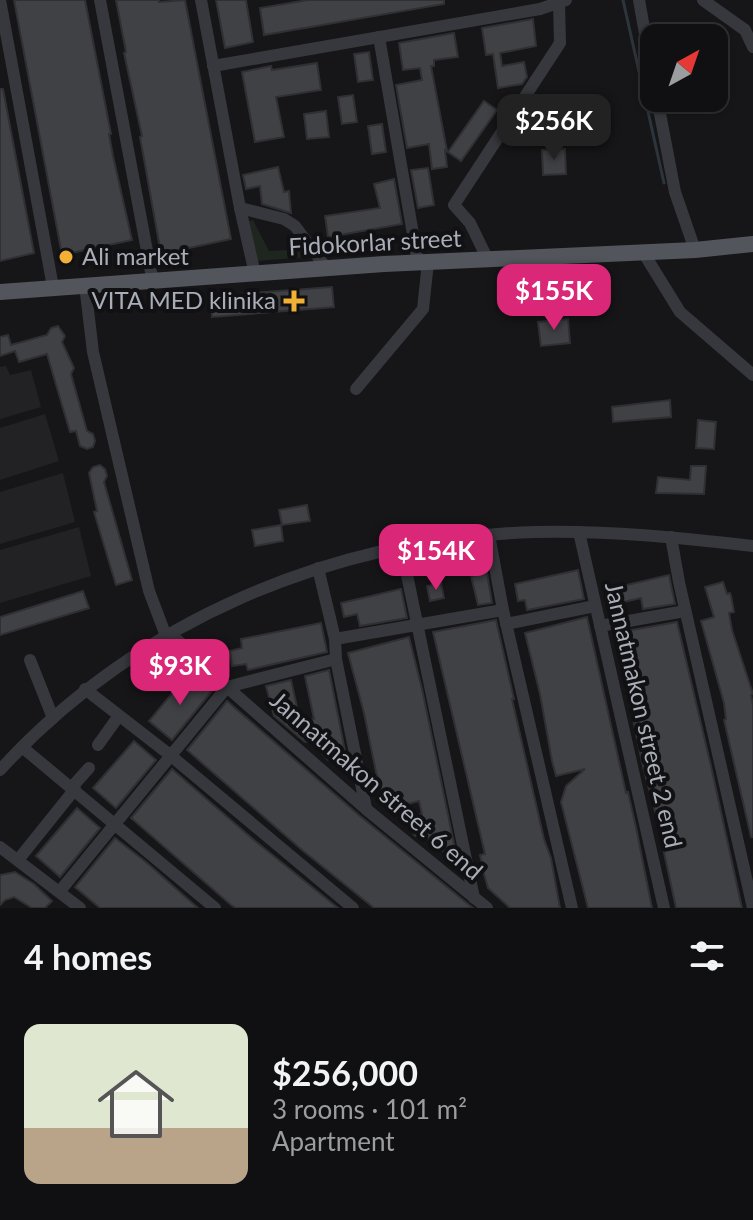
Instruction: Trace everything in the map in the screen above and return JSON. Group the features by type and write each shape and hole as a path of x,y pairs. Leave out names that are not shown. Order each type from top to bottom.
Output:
{"main road":[{"name":"Fidokorlar street","path":"0,292 423,262 695,250 753,244"}],"street":[{"path":"0,0 53,287"},
{"path":"100,0 153,283"},
{"path":"201,0 255,274"},
{"path":"639,0 643,24"},
{"path":"703,0 745,30 753,47"},
{"path":"213,66 540,9 562,1 560,43 454,205 470,223 488,260"},
{"path":"356,389 423,309 423,262 379,37"},
{"path":"660,112 675,192 695,250"},
{"path":"240,208 284,219 295,226 327,269"},
{"path":"643,252 680,312 753,375"},
{"path":"85,285 93,352 149,591 169,635"},
{"path":"0,770 85,689 169,635 242,598 318,568 401,546 489,535 579,532 671,537 753,547"},
{"name":"Jannatmakon street 2 end","path":"579,532 664,908"},
{"path":"489,535 506,624 572,908"},
{"path":"671,537 753,908"},
{"path":"401,546 474,898"},
{"path":"318,568 335,639 336,659 366,809"},
{"path":"506,624 595,606"},
{"path":"335,639 503,610"},
{"path":"600,626 685,611"},
{"name":"Jannatmakon street 6 end","path":"169,635 366,809 487,908"},
{"path":"60,891 227,687 336,659"},
{"path":"30,660 53,718"},
{"path":"85,689 170,755 353,908"},
{"path":"98,745 118,717"},
{"path":"22,747 215,908"},
{"path":"18,860 89,768"},
{"path":"0,847 80,908"}],"shaded area":[{"path":"253,220 269,251 307,249 307,257 257,261 249,221"},
{"path":"6,366 10,375 31,370 41,407 0,419 0,367"},
{"path":"45,414 59,461 0,480 0,428"},
{"path":"63,473 75,522 0,544 0,492"},
{"path":"79,527 91,576 0,603 0,550"}],"building":[{"path":"14,0 85,0 113,156 132,240 62,255"},
{"path":"116,0 185,0 231,239 161,254"},
{"path":"216,0 246,0 253,42 225,48"},
{"path":"308,0 444,0 444,4 264,35 260,8"},
{"path":"533,19 536,46 500,53 502,66 524,62 527,77 522,84 498,88 493,54 486,55 482,28"},
{"path":"454,33 458,57 434,60 434,66 431,66 447,151 447,167 432,169 429,144 407,148 396,85 422,80 420,68 403,70 399,43"},
{"path":"369,52 373,80 358,82 354,54"},
{"path":"317,63 321,90 276,97 284,137 255,142 242,72 271,66 272,70"},
{"path":"0,89 3,89 34,253 0,261"},
{"path":"353,95 357,122 342,124 338,97"},
{"path":"484,101 497,110 461,161 448,152"},
{"path":"326,111 329,137 307,139 304,114"},
{"path":"382,124 386,152 372,154 368,126"},
{"path":"565,149 566,174 543,175 542,150"},
{"path":"278,167 284,192 289,191 291,213 262,204 260,186 246,189 243,175"},
{"path":"428,168 434,205 418,208 411,170"},
{"path":"394,179 402,224 328,237 325,216 380,208 374,184"},
{"path":"332,287 334,307 212,317 211,296"},
{"path":"568,319 570,343 541,346 538,322"},
{"path":"58,326 65,336 62,342 74,368 71,374 87,431 93,434 95,441 93,447 87,449 80,446 76,431 70,432 47,354 19,362 15,351 0,356 0,337 8,335 11,345 47,335 51,328"},
{"path":"670,400 671,417 613,422 612,407"},
{"path":"698,420 716,422 714,449 696,448"},
{"path":"100,465 107,476 104,482 132,580 116,585 94,512 97,511 89,473 93,467"},
{"path":"691,466 706,466 704,494 656,493 658,477 690,480"},
{"path":"307,505 310,521 282,525 279,510"},
{"path":"281,525 283,541 255,546 252,530"},
{"path":"578,570 584,599 527,610 525,600 518,601 515,584"},
{"path":"487,573 492,603 478,605 471,576"},
{"path":"669,575 675,604 643,609 641,598 610,605 606,590"},
{"path":"723,582 727,594 731,596 734,612 729,613 732,630 753,694 753,837 724,720 724,703 701,621 714,617 705,587"},
{"path":"441,583 444,598 430,601 427,586"},
{"path":"401,589 407,618 360,626 357,614 344,617 341,603"},
{"path":"83,591 89,608 0,635 0,617"},
{"path":"587,617 652,908 588,908 561,802 566,786 585,769 556,776 525,633"},
{"path":"496,620 560,908 510,908 488,888 484,874 480,855 485,854 433,632"},
{"path":"677,622 742,908 676,908 643,767 615,633"},
{"path":"321,623 327,652 248,670 246,664 232,666 230,651 242,648 241,639"},
{"path":"409,637 458,863 421,834 415,836 408,826 406,818 422,814 419,801 404,805 406,814 395,816 388,809 376,772 348,653"},
{"path":"329,670 346,756 328,760 310,741 305,742 274,716 266,686 291,680 300,721 314,719 305,676"},
{"path":"189,673 211,692 172,740 149,721"},
{"path":"227,701 473,908 374,908 302,850 187,750"},
{"path":"134,741 156,760 116,808 93,788"},
{"path":"172,769 338,908 236,908 231,905 131,818"},
{"path":"77,808 100,828 60,877 36,856"},
{"path":"115,838 198,908 100,908 75,887"},
{"path":"15,872 52,901 45,908 32,908 14,897 0,905 0,875"}],"waterway":[{"path":"623,0 664,183"}],"place":[{"name":"Ali market","path":"66,257"},
{"name":"VITA MED klinika","path":"294,301"}]}
